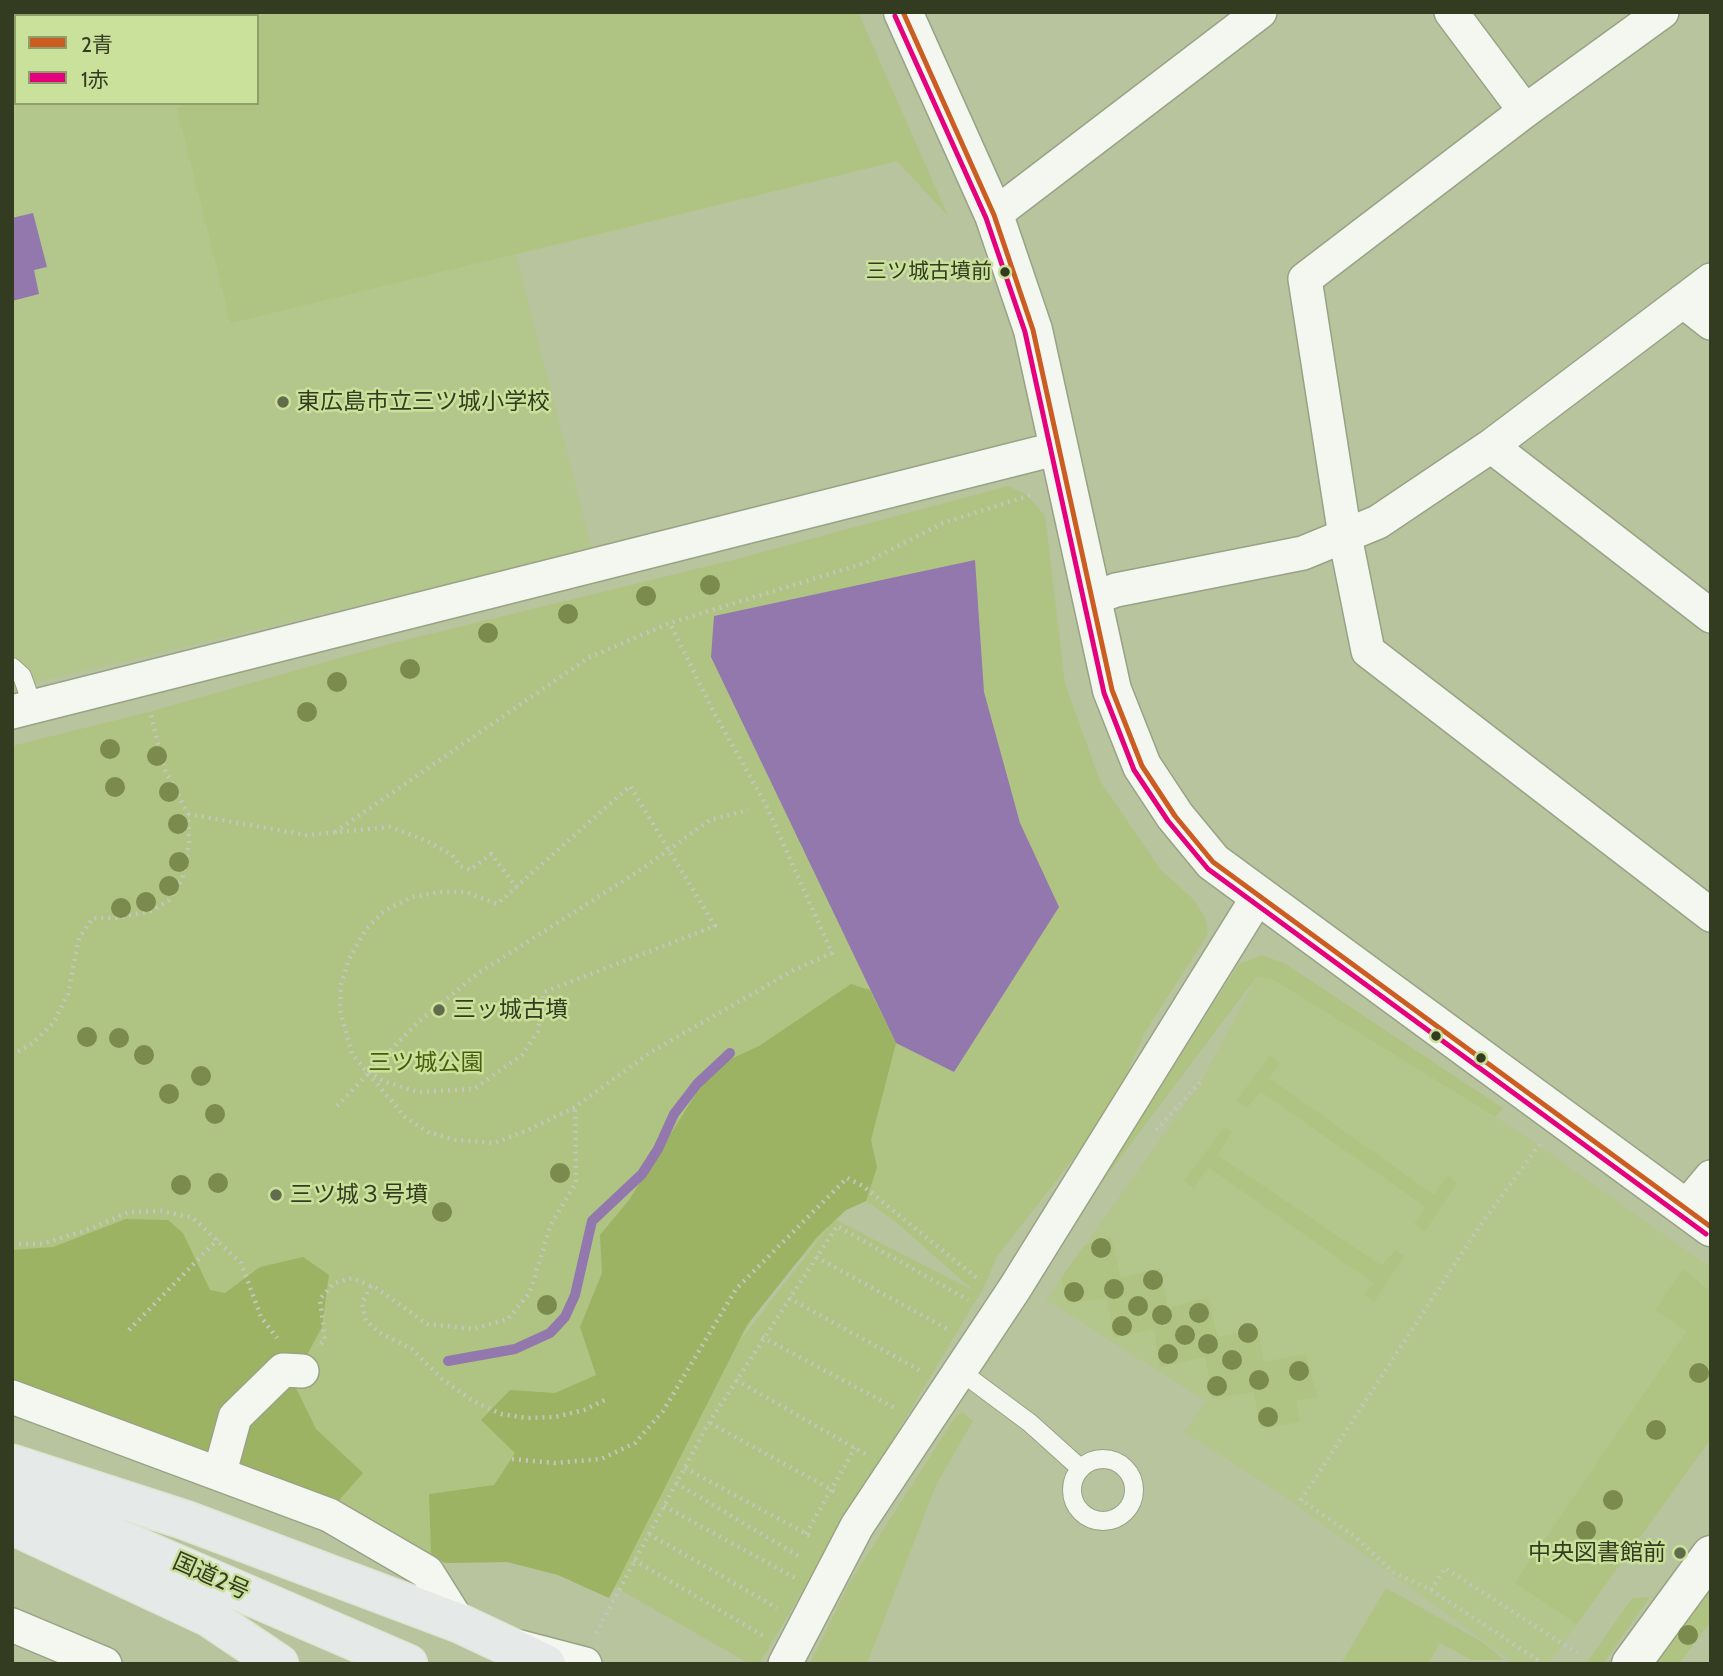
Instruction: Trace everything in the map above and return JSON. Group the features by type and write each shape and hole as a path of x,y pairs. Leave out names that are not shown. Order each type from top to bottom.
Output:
{"highway":[{"path":"12,1464 186,1520 458,1623 501,1643 571,1663"},
{"name":"国道2号","path":"12,1493 408,1664"},
{"path":"12,1525 209,1617 279,1664"}],"street":[{"path":"902,12 994,215 1033,330 1112,690 1142,766 1175,816 1213,862 1698,1218 1711,1177"},
{"path":"994,215 1260,12"},
{"path":"1451,12 1525,111"},
{"path":"1662,12 1525,111 1305,279 1345,536 1368,651 1711,915"},
{"path":"1091,599 1116,590 1303,553 1378,522 1491,446 1711,280"},
{"path":"1683,301 1711,323"},
{"path":"1491,446 1711,616"},
{"path":"23,709 1059,449"},
{"path":"777,1651 857,1527 945,1367 1044,1242 1259,895"},
{"path":"220,1472 235,1417 283,1370 302,1371"},
{"path":"12,1397 330,1515 427,1572 458,1623"},
{"path":"1631,1664 1711,1555"},
{"path":"12,1625 105,1664"}],"lane":[{"path":"12,667 22,676 23,709"},
{"path":"945,1367 1030,1423 1080,1468"}],"path":[{"path":"335,832 589,658 670,623 865,563 943,523 1038,493"},
{"path":"369,1071 377,1085 405,1116 428,1132 456,1140 494,1143 575,1107 651,1052 794,970 832,953 765,803 713,711 670,623"},
{"path":"12,1055 33,1043 54,1022 68,994 79,938 93,918 117,918 151,911 169,900 182,880 189,843 188,814 164,768 147,700"},
{"path":"630,786 669,850 715,926 544,992 538,1031 522,1055 474,1089 418,1092 383,1081 352,1054 340,1010 341,985 349,959 366,929 384,911 412,897 440,892 466,892 498,904 630,786"},
{"path":"337,1106 417,1023 477,974 669,850 710,820 748,810"},
{"path":"188,814 306,835 390,827 425,840 452,855 460,866 470,870 491,854 517,888"},
{"path":"12,1244 42,1244 90,1229 129,1212 162,1210 193,1219 218,1239 241,1263 261,1317 302,1371 325,1339 320,1299 334,1283 352,1278 371,1286 427,1324 473,1329 508,1319 530,1292 551,1224 576,1183 575,1107"},
{"path":"1544,1664 1431,1590 1393,1572 1354,1536 1301,1500 1479,1227 1546,1136"},
{"path":"512,1458 554,1463 601,1459 635,1443 663,1411 736,1289 847,1178 863,1186 980,1281"},
{"path":"571,1663 635,1560 710,1423 762,1337 837,1226 968,1299 962,1310"},
{"path":"129,1330 218,1239"},
{"path":"816,1257 950,1330"},
{"path":"371,1286 362,1303 366,1321 380,1333 412,1349 442,1379 473,1401 501,1414 527,1418 584,1410 607,1399"},
{"path":"789,1298 925,1373"},
{"path":"944,1341 956,1320"},
{"path":"762,1337 901,1412"},
{"path":"919,1383 925,1373 945,1367"},
{"path":"736,1380 874,1458"},
{"path":"710,1423 849,1499"},
{"path":"806,1534 855,1448"},
{"path":"685,1468 824,1544"},
{"path":"676,1483 812,1563"},
{"path":"664,1506 802,1582"},
{"path":"649,1534 784,1612"},
{"path":"635,1560 777,1651"},
{"path":"1431,1590 1445,1568 1577,1653"}],"shaded area":[{"name":"東広島市立三ツ城小学校","path":"804,12 898,161 516,255 592,549 12,688 12,16 14,105 259,105 259,14 20,14"},
{"path":"33,213 47,267 34,270 39,294 12,301 12,218"},
{"path":"975,560 984,692 1020,823 1059,907 954,1072 896,1043 711,657 714,616"},
{"path":"1257,976 1274,980 1525,1136 1711,1268 1711,1439 1548,1664 1516,1664 1284,1496 1184,1432 1206,1401 1046,1300 1203,1079"},
{"path":"851,984 870,990 896,1043 871,1140 877,1167 866,1201 846,1210 817,1237 747,1325 609,1598 558,1575 507,1562 445,1563 431,1554 429,1494 494,1485 515,1453 481,1420 510,1390 555,1393 596,1375 580,1327 602,1273 600,1235 629,1200 697,1092 724,1062 759,1046"},
{"path":"126,1219 168,1220 183,1233 210,1290 225,1293 260,1267 303,1257 329,1275 322,1327 307,1355 296,1388 316,1429 363,1473 333,1507 95,1416 12,1381 12,1250 53,1247"}],"green space":[{"path":"858,12 948,216 897,161 231,323 177,108 187,105 259,105 259,14 204,14"},
{"name":"三ツ城公園","path":"1008,486 1027,495 1045,516 1065,683 1100,781 1161,870 1192,898 1205,917 1208,934 1145,1032 1111,1110 996,1258 985,1285 759,1664 750,1664 615,1587 609,1598 558,1575 507,1562 445,1563 413,1543 12,1353 12,746 145,713 393,643 729,561","holes":["866,1201 896,1222 974,1291 836,1220 846,1210","831,1224 742,1338 741,1338 763,1301"]},
{"path":"1261,955 1284,963 1503,1108 1495,1117 1274,980 1257,976 1084,1206 1239,964"},
{"path":"1270,1056 1280,1063 1269,1078 1434,1195 1448,1176 1457,1183 1425,1231 1414,1224 1426,1207 1260,1091 1247,1108 1237,1100"},
{"path":"1225,1127 1232,1132 1217,1155 1382,1266 1395,1250 1404,1256 1374,1302 1365,1294 1374,1283 1208,1167 1194,1188 1184,1181"},
{"path":"1111,1238 1121,1278 1160,1268 1168,1308 1208,1297 1218,1337 1258,1329 1264,1362 1305,1354 1318,1397 1296,1401 1300,1422 1260,1429 1254,1392 1213,1398 1205,1357 1160,1367 1154,1329 1114,1338 1107,1298 1067,1303 1061,1278 1084,1246"},
{"path":"1683,1269 1711,1292 1711,1439 1577,1624 1515,1583 1687,1331 1655,1310"},
{"path":"962,1412 973,1421 936,1485 868,1661 874,1664 810,1664 850,1582 954,1419"},
{"path":"1386,1588 1484,1643 1504,1660 1472,1660 1440,1643 1428,1664 1341,1664"},
{"path":"1711,1588 1711,1621 1679,1664 1655,1664"},
{"path":"1650,1597 1603,1664 1586,1664 1632,1598"}],"waterway":[{"path":"448,1361 515,1349 550,1333 565,1317 575,1295 592,1221 642,1174 658,1149 674,1114 697,1084 730,1053"}],"transit line":[{"name":"2青","path":"903,12 994,215 1033,330 1112,690 1142,766 1175,816 1213,862 1711,1227"},
{"name":"1赤","path":"895,16 986,218 1025,332 1104,693 1134,770 1168,821 1208,869 1706,1234"}],"place":[{"name":"三ツ城古墳前","path":"1005,272"},
{"name":"東広島市立三ツ城小学校","path":"283,402"},
{"name":"三ッ城古墳","path":"439,1010"},
{"name":"三ツ城３号墳","path":"276,1195"},
{"name":"中央図書館前","path":"1680,1553"}]}
